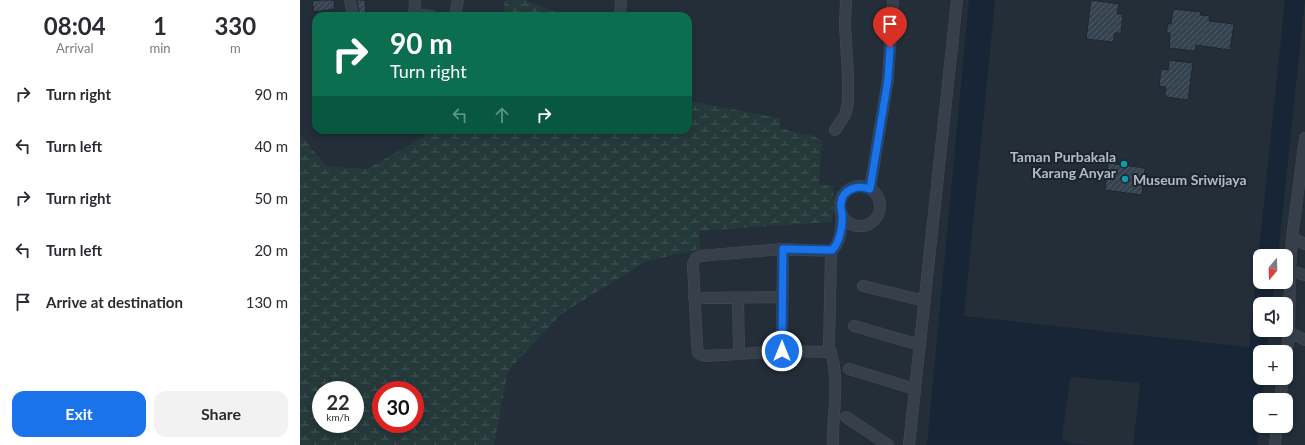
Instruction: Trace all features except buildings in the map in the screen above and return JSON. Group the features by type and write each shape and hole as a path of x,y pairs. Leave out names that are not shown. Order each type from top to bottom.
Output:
{"street":[{"path":"350,0 352,12"},
{"path":"414,12 415,0"},
{"path":"456,12 458,0"},
{"path":"620,12 621,0"},
{"path":"835,130 846,114 848,103 845,24 846,0"},
{"path":"870,189 888,79 893,0"},
{"path":"909,445 957,0"},
{"path":"1291,249 1305,138"},
{"path":"831,352 782,351 702,356 698,353 693,264 696,258 700,256 783,249 832,250 836,247 838,242 842,215 840,204 845,194 859,186 870,189 875,193 880,203 879,214 872,223 866,225 855,225 846,220 842,215"},
{"path":"1292,238 1305,244"},
{"path":"782,351 783,249"},
{"path":"832,250 829,348 833,357 835,375 832,427 833,445"},
{"path":"1293,272 1305,275"},
{"path":"863,286 925,301"},
{"path":"694,298 782,297"},
{"path":"738,298 739,354"},
{"path":"854,326 920,345"},
{"path":"1293,334 1305,340"},
{"path":"850,370 915,389"},
{"path":"846,417 888,445"},
{"path":"1275,445 1276,433"}],"green space":[{"path":"505,0 525,0 556,12 504,12"},
{"path":"692,102 780,118 779,128 812,135 822,141 819,184 833,186 834,205 832,222 699,231 700,249 647,261 561,314 508,371 494,445 300,445 300,134 326,166 367,169 425,136 426,134 692,134"}],"water":[{"path":"969,0 995,0 964,316 1249,347 1253,308 1253,337 1268,337 1268,345 1253,345 1253,385 1263,385 1263,393 1253,393 1253,433 1258,433 1257,445 1133,445 1140,387 1139,383 1072,377 1070,379 1062,437 1070,443 1089,445 927,445"},
{"path":"1285,0 1305,0 1279,249 1259,249"},
{"path":"1255,289 1274,289 1273,297 1254,297"}],"place":[{"name":"Taman Purbakala Karang Anyar","path":"1124,164"},
{"name":"Museum Sriwijaya","path":"1125,179"}],"route":[{"path":"782,351 783,249 832,250 836,247 840,234 842,215 840,204 845,194 849,190 859,186 870,189 888,79 890,48"}]}
